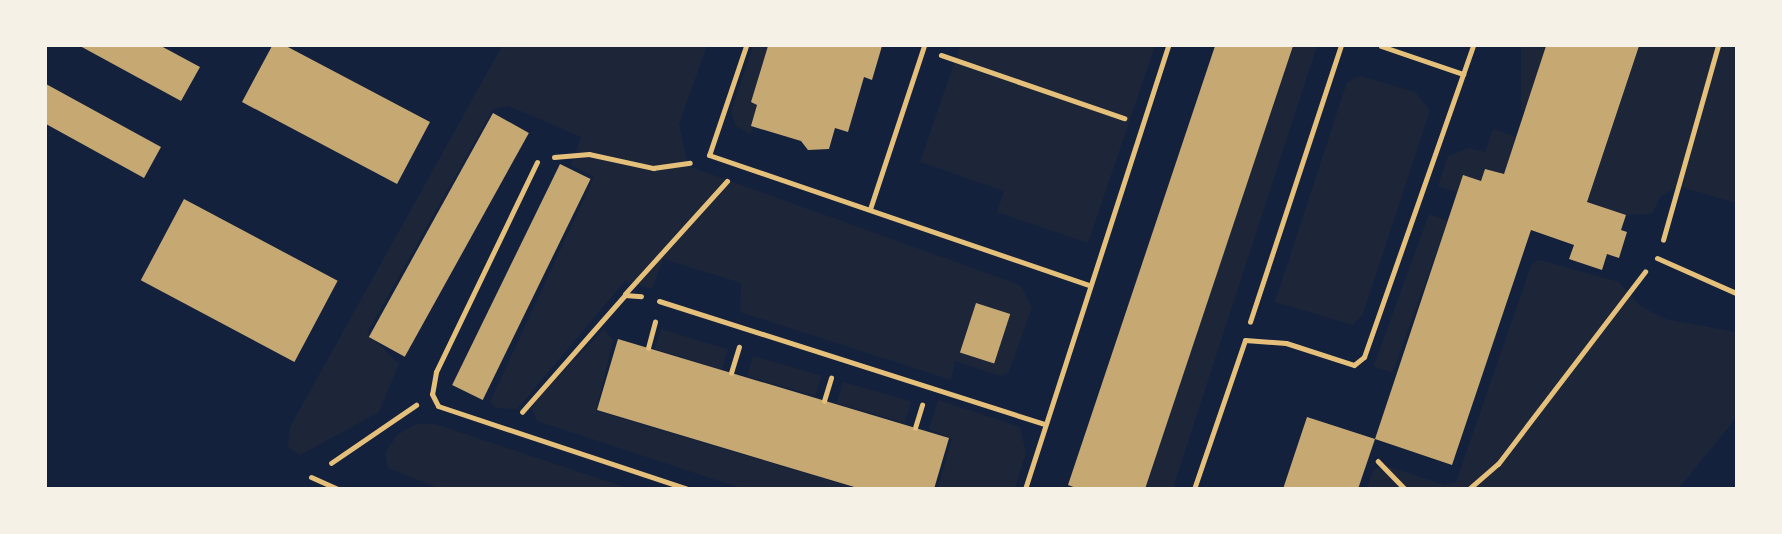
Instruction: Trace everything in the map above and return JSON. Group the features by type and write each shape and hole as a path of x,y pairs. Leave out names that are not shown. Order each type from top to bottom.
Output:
{"lane":[{"path":"746,46 709,155 1088,285"},
{"path":"1025,488 1088,285 1168,46"},
{"path":"1381,46 1463,74"},
{"path":"1194,488 1245,340 1286,343 1354,365 1364,357 1473,46"},
{"path":"870,209 924,47"},
{"path":"537,162 436,372 432,394 438,406 687,488"},
{"path":"1657,258 1737,293"},
{"path":"660,301 1045,424"},
{"path":"311,477 338,488"}],"path":[{"path":"1245,340 1341,46"},
{"path":"1469,488 1497,464 1657,258 1718,46"},
{"path":"924,47 1142,124"},
{"path":"537,162 566,153 679,168 709,155"},
{"path":"528,436 521,414 525,401 741,166"},
{"path":"625,295 660,301 648,348"},
{"path":"311,477 432,394"},
{"path":"1378,461 1405,488"}],"shaded area":[{"path":"502,46 707,46 679,124 688,166 1020,285 1032,307 1009,372 1001,376 955,361 951,380 740,312 741,283 663,259 652,289 625,281 517,409 496,408 490,402 594,177 571,165 581,137 509,106 493,109 367,333 399,364 379,412 300,455 288,447 290,427"},
{"path":"753,46 768,46 751,102 757,105 751,134 736,126 731,112"},
{"path":"960,46 1155,46 1088,243 997,212 1004,191 920,162"},
{"path":"1293,46 1317,46 1173,488 1145,489"},
{"path":"1521,46 1546,46 1546,110 1521,110"},
{"path":"1639,46 1736,46 1736,203 1678,186 1661,196 1652,214 1626,215 1587,202"},
{"path":"1360,76 1415,92 1430,110 1363,314 1353,325 1275,302 1347,82"},
{"path":"1493,129 1516,137 1504,174 1485,169 1481,181 1463,176 1457,192 1438,186 1448,156 1469,148 1485,152"},
{"path":"1429,214 1448,221 1392,373 1374,366"},
{"path":"1540,260 1619,282 1640,306 1665,319 1736,332 1736,418 1679,488 1367,489 1373,470 1384,465 1445,485 1456,482 1532,263"},
{"path":"604,329 613,340 596,411 855,488 741,488 537,421 532,408 539,396"},
{"path":"661,329 728,349 722,370 655,349"},
{"path":"753,356 821,376 815,396 747,376"},
{"path":"843,382 911,402 905,423 837,403"},
{"path":"938,400 1020,427 1026,453 1015,488 938,488 952,439 929,429"},
{"path":"416,424 435,424 627,488 438,488 388,468 385,453 397,435"}],"building":[{"path":"80,46 161,46 200,67 181,101"},
{"path":"272,46 286,46 430,122 397,184 242,102"},
{"path":"768,46 882,46 872,80 864,77 848,132 835,128 829,149 808,150 801,141 751,126 757,105 751,102"},
{"path":"1215,46 1293,46 1145,489 1079,489 1068,485"},
{"path":"1546,46 1639,46 1587,202 1626,215 1621,230 1627,232 1619,258 1607,254 1602,270 1569,259 1574,245 1531,230 1452,465 1375,439 1463,175 1481,181 1485,169 1504,174"},
{"path":"46,84 161,147 144,178 46,124"},
{"path":"493,113 529,133 405,357 369,337"},
{"path":"560,164 591,179 483,400 452,385"},
{"path":"184,199 338,281 294,362 141,280"},
{"path":"976,303 1010,314 994,364 960,352"},
{"path":"618,339 949,438 934,489 861,489 597,410"},
{"path":"1307,417 1375,439 1358,489 1283,489"}]}
